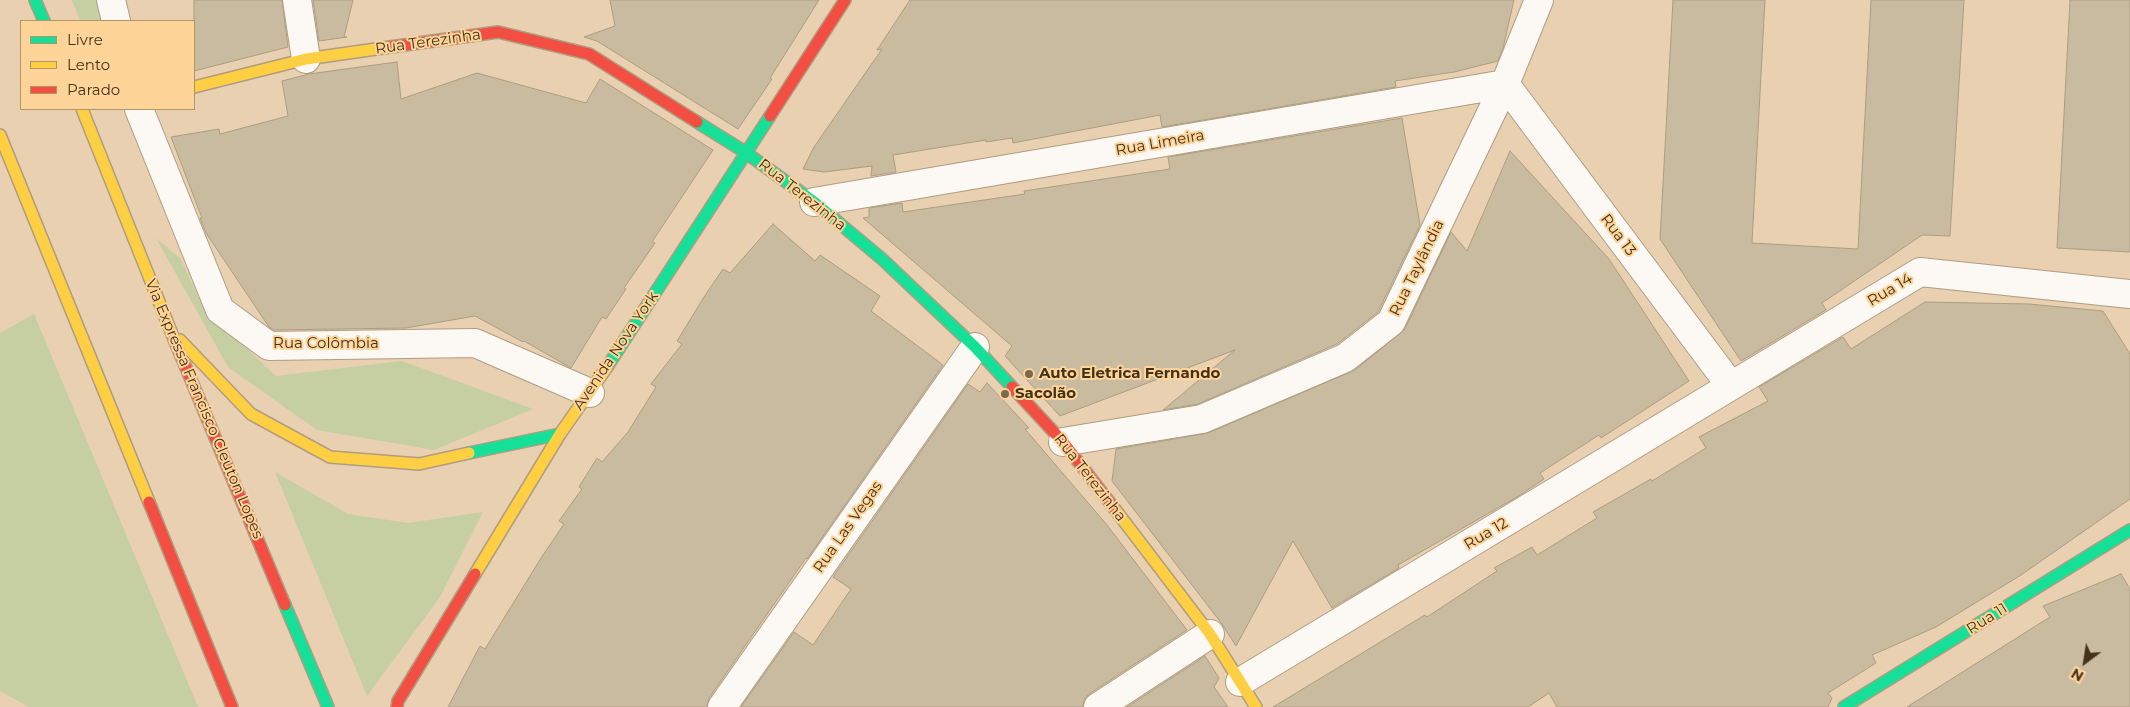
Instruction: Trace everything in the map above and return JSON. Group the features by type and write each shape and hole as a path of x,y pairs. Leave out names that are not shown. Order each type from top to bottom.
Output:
{"main road":[{"path":"35,0 44,20"},
{"name":"Avenida Nova York","path":"397,707 403,694 560,434 590,393 845,0"},
{"name":"Rua Terezinha","path":"195,87 306,59 498,32 589,54 745,152 814,202 882,259 975,347 1063,442 1210,634 1256,707"},
{"name":"Via Expressa Francisco Cleuton Lopes","path":"82,110 169,328 328,707"},
{"path":"0,134 232,707"},
{"path":"169,328 251,414 330,458 419,464 560,434"},
{"name":"Rua 11","path":"1844,707 2130,530"}],"street":[{"path":"111,0 116,20"},
{"path":"297,0 306,59"},
{"name":"Rua Taylândia","path":"1063,442 1202,419 1345,358 1391,322 1505,84 1539,0"},
{"name":"Rua Limeira","path":"814,202 1505,84"},
{"name":"Rua 13","path":"1505,84 1731,386"},
{"name":"Rua Colômbia","path":"139,110 220,310 269,346 475,343 590,393"},
{"name":"Rua 14","path":"1731,386 1920,272 2130,294"},
{"name":"Rua Las Vegas","path":"722,707 975,347"},
{"name":"Rua 12","path":"1240,682 1731,386"},
{"path":"1098,707 1210,634"}],"green space":[{"path":"72,0 98,0 104,20 80,20"},
{"path":"156,238 180,258 204,309 276,376 402,361 533,409 434,450 317,430 228,367"},
{"path":"34,314 198,707 29,707 0,691 0,333"},
{"path":"275,472 348,514 408,523 483,512 440,597 367,696"}],"building":[{"path":"194,0 282,0 288,47 195,71"},
{"path":"313,0 353,0 344,37 347,37 319,41"},
{"path":"610,0 819,0 770,78 772,79 738,129 597,41 584,37 615,26"},
{"path":"910,0 1514,0 1503,48 1498,61 1454,72 1395,81 1396,87 1162,127 1160,115 1013,143 1012,138 986,142 986,140 893,155 896,172 871,176 872,166 824,172 803,169 814,147 882,49 877,50"},
{"path":"1673,0 1765,0 1752,243 1858,249 1871,0 1964,0 1950,236 1922,235 1822,303 1826,310 1741,361 1660,239"},
{"path":"2070,0 2130,0 2130,252 2057,248"},
{"path":"397,62 401,99 477,73 586,103 600,79 713,150 652,242 655,243 624,288 626,289 606,319 602,317 571,368 475,316 406,328 274,330 269,327 206,233 171,137 219,129 220,134 288,116 282,81 309,74"},
{"path":"1402,118 1420,225 1378,312 1337,344 1198,404 1163,410 1235,350 1060,416 1005,356 1012,346 863,218 869,217 869,208 902,203 903,212 1025,194 1024,191 1170,169 1168,157"},
{"path":"1510,151 1609,259 1689,381 1601,438 1599,435 1540,473 1544,479 1517,497 1398,565 1399,568 1332,608 1293,541 1236,646 1222,624 1112,481 1116,449 1208,433 1355,370 1405,329 1451,232 1467,251"},
{"path":"773,224 815,261 820,255 880,296 871,311 943,365 709,698 707,707 448,707 480,646 485,649 564,524 559,521 582,489 579,487 597,458 602,462 628,432 656,387 651,384 682,344 677,341 704,297 723,269 730,273"},
{"path":"1925,302 2029,304 2103,311 2130,354 2130,499 2021,575 1936,627 1872,655 1876,663 1828,693 1832,698 1828,707 1557,707 1549,693 1528,707 1273,707 1425,615 1427,617 1497,571 1494,568 1532,547 1537,555 1597,518 1593,512 1651,479 1652,481 1706,448 1699,437 1768,401 1759,387 1843,337 1851,349"},
{"path":"987,383 1029,428 1025,429 1107,525 1187,630 1089,694 1084,700 1083,707 741,707 794,632 813,645 851,589 833,577 968,384 980,392"},
{"path":"2121,574 2130,589 2130,707 1907,707 2050,617 2043,606"},
{"path":"1205,656 1219,678 1214,687 1228,707 1127,707"}],"traffic: fast":[{"path":"35,0 44,20"},
{"path":"607,367 770,116"},
{"path":"697,122 745,152 814,202 882,259 975,347 1012,387"},
{"path":"469,453 560,434"},
{"path":"1844,707 2130,530"},
{"path":"285,605 328,707"}],"traffic: slow":[{"path":"195,87 306,59 390,47"},
{"path":"82,110 174,339"},
{"path":"0,135 149,502"},
{"path":"180,340 251,414 330,457 419,464 469,453"},
{"path":"475,574 560,434 607,367"},
{"path":"1114,508 1210,634 1256,707"}],"traffic: jam":[{"path":"770,116 845,0"},
{"path":"390,47 498,32 589,54 697,122"},
{"path":"174,339 285,605"},
{"path":"1012,387 1063,442 1114,508"},
{"path":"149,502 232,707"},
{"path":"397,707 398,701 475,574"}],"place":[{"name":"Auto Eletrica Fernando","path":"1029,374"},
{"name":"Sacolão","path":"1005,394"}]}
